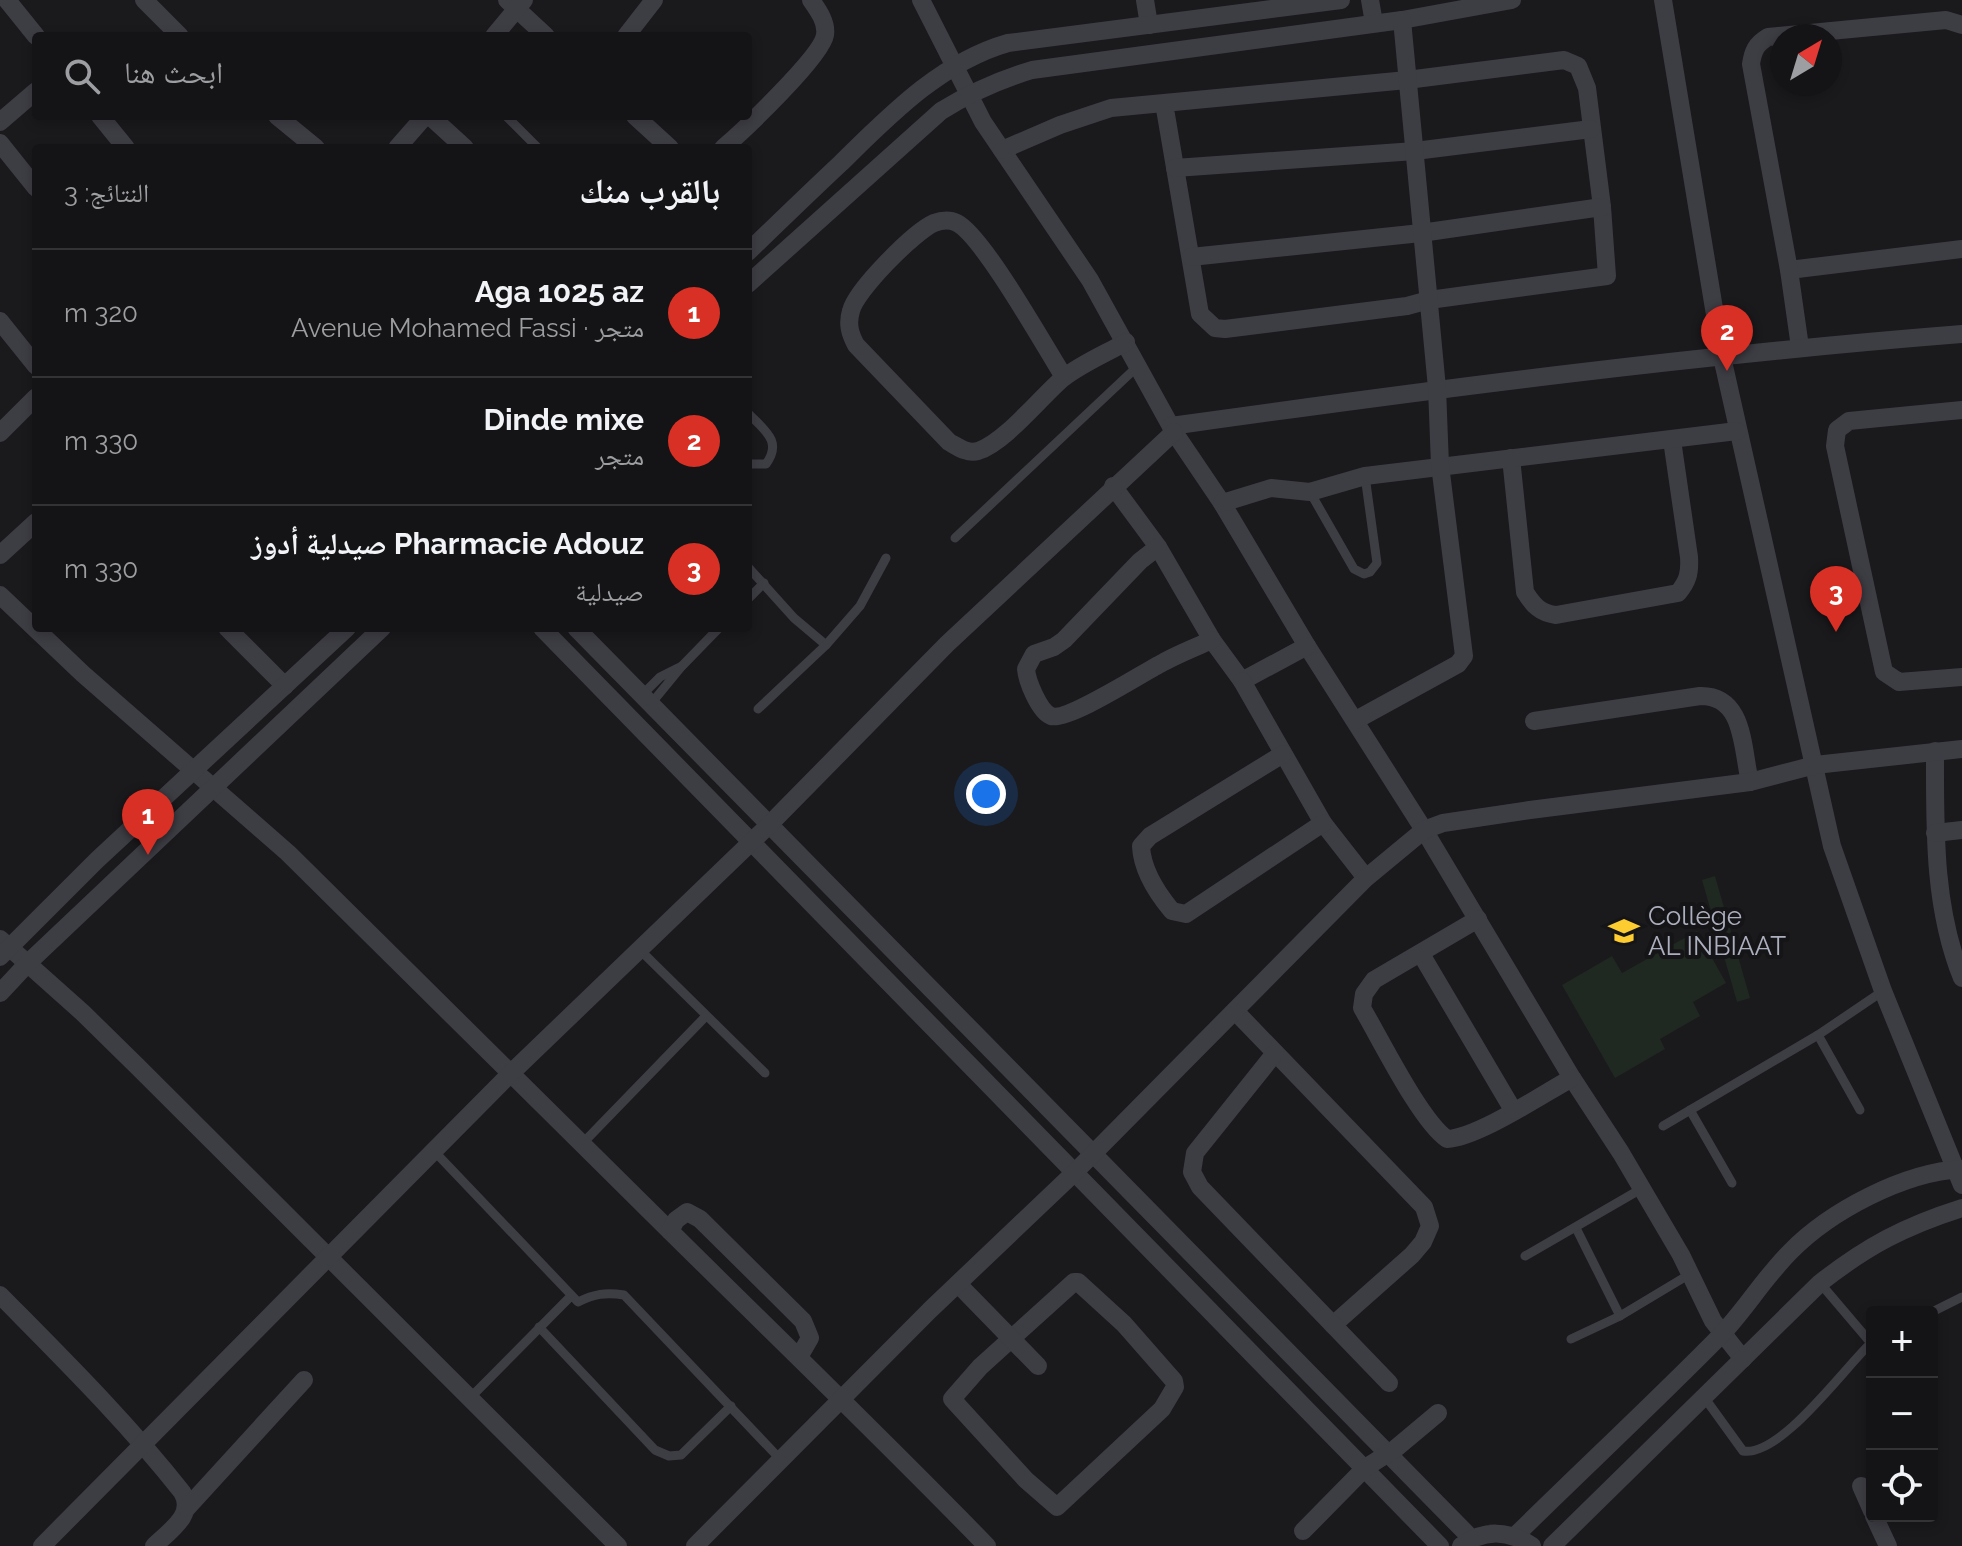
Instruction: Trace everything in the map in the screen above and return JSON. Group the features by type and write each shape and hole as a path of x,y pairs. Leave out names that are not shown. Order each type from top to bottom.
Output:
{"street":[{"path":"7,0 33,32"},
{"path":"144,0 176,32"},
{"path":"629,32 654,0"},
{"path":"752,119 823,43 825,27 811,0"},
{"path":"921,0 983,122 1090,280 1172,429 1222,503 1307,646 1478,919 1641,1189 1713,1321 1743,1359"},
{"path":"1145,0 1149,25"},
{"path":"752,248 907,101 956,65 990,48 1008,43 1341,0"},
{"path":"1370,0 1374,23"},
{"path":"752,280 941,111 969,93 1032,70 1402,20 1512,0"},
{"path":"1515,1536 1723,1333 1791,1251 1836,1216 1876,1193 1916,1178 1960,1174 1883,991 1832,846 1722,357 1663,0"},
{"path":"497,32 516,3 542,32"},
{"path":"1356,720 1458,664 1464,656 1440,465 1437,388 1402,20"},
{"path":"1800,347 1751,64 1753,51 1758,43 1768,37 1946,20 1962,25"},
{"path":"1002,150 1060,125 1111,108 1407,80 1564,60 1578,66 1587,88 1607,276 1429,300 1392,308 1215,328 1200,314 1164,103"},
{"path":"0,122 32,94"},
{"path":"103,120 123,144"},
{"path":"282,120 311,144"},
{"path":"401,144 424,120"},
{"path":"433,120 460,144"},
{"path":"639,120 666,144"},
{"path":"727,144 751,120"},
{"path":"1175,168 1415,151 1591,129"},
{"path":"0,143 32,183"},
{"path":"1191,257 1421,233 1602,207"},
{"path":"1064,377 976,238 954,221 944,220 930,225 915,237 866,285 851,311 850,334 856,345 949,442 975,452 1005,433 1064,377 1126,342"},
{"path":"1789,270 1962,249"},
{"path":"0,321 32,361"},
{"path":"42,1546 509,1075 768,826 947,644 1172,429 1437,388 1800,347 1962,334"},
{"path":"0,433 32,401"},
{"path":"1962,410 1849,421 1837,430 1835,446 1884,672 1899,682 1962,677"},
{"path":"1222,503 1271,488 1310,492 1365,476 1440,465 1737,431"},
{"path":"1511,458 1525,592 1532,605 1545,614 1556,615 1678,593 1687,583 1689,557 1672,440"},
{"path":"1113,486 1158,547 1212,640 1242,681 1323,823 1366,878"},
{"path":"0,555 32,526"},
{"path":"1158,547 1140,561 1064,640 1034,654 1026,669 1030,687 1049,716 1057,717 1091,703 1164,661 1212,640"},
{"path":"0,595 32,625"},
{"path":"39,632 288,853 509,1075 842,1399 976,1543"},
{"path":"231,632 285,686"},
{"path":"343,632 3,948 28,963 137,1066 618,1546"},
{"path":"0,993 378,632"},
{"path":"546,632 1440,1546"},
{"path":"580,632 1388,1453 1467,1542 1493,1533 1515,1536 1532,1546"},
{"path":"1242,681 1307,646"},
{"path":"1534,721 1700,696 1720,698 1736,717 1750,782"},
{"path":"695,1546 1074,1173 1366,878 1424,830 1443,823 1750,782 1815,765 1962,749"},
{"path":"1935,751 1935,833 1945,924 1962,978"},
{"path":"1283,754 1150,836 1141,846 1147,872 1172,911 1186,914 1323,823"},
{"path":"1935,833 1962,830"},
{"path":"1478,919 1367,986 1362,1008 1403,1079 1428,1118 1447,1139 1455,1139 1572,1078"},
{"path":"1421,954 1513,1110"},
{"path":"1235,1011 1424,1207 1430,1226 1423,1242 1412,1255 1333,1325"},
{"path":"1275,1053 1195,1153 1192,1172 1200,1187 1389,1383"},
{"path":"1552,1546 1820,1283 1855,1255 1892,1234 1962,1208"},
{"path":"670,1231 676,1220 687,1212 720,1236 808,1328 810,1338 799,1357"},
{"path":"1078,1282 1124,1324 1174,1381 1174,1392 1162,1409 1114,1451 1060,1506 1055,1506 1026,1480 953,1401 980,1367 1010,1338 1071,1284 1078,1282"},
{"path":"958,1284 1038,1366"},
{"path":"0,1295 145,1445 182,1492 187,1508"},
{"path":"154,1546 304,1380"},
{"path":"1303,1531 1365,1468 1438,1413"},
{"path":"1861,1486 1866,1498"},
{"path":"1877,1522 1888,1546"}],"lane":[{"path":"510,120 534,144"},
{"path":"955,538 1139,365"},
{"path":"752,418 774,443 774,453 766,464 752,464"},
{"path":"1310,492 1354,569 1364,574 1377,563 1365,476"},
{"path":"758,709 826,645 860,606 886,558"},
{"path":"752,571 794,618 826,645"},
{"path":"752,595 764,583"},
{"path":"646,700 715,632"},
{"path":"639,949 765,1073"},
{"path":"1663,1126 1818,1035 1883,991"},
{"path":"581,1145 706,1016"},
{"path":"1818,1035 1860,1110"},
{"path":"1690,1110 1732,1183"},
{"path":"434,1151 578,1302 592,1295 624,1295 781,1460"},
{"path":"1525,1256 1641,1189"},
{"path":"1576,1228 1620,1316"},
{"path":"1571,1339 1620,1316 1690,1274"},
{"path":"1820,1283 1866,1337"},
{"path":"471,1397 571,1296"},
{"path":"1938,1309 1962,1297"},
{"path":"539,1327 655,1450 669,1456 681,1455 731,1406"},
{"path":"1704,1397 1743,1451 1762,1450 1790,1430 1866,1348"}],"shaded area":[{"path":"1715,876 1750,998 1737,1002 1702,880"},
{"path":"1697,931 1726,983 1693,1002 1700,1016 1660,1039 1665,1049 1615,1078 1562,985 1612,956 1622,973"}],"place":[{"name":"Dinde mixe","path":"1727,371"},
{"name":"Pharmacie Adouz صيدلية أدوز","path":"1836,632"},
{"name":"Aga 1025 az","path":"148,855"},
{"name":"Collège AL INBIAAT","path":"1624,931"}]}
